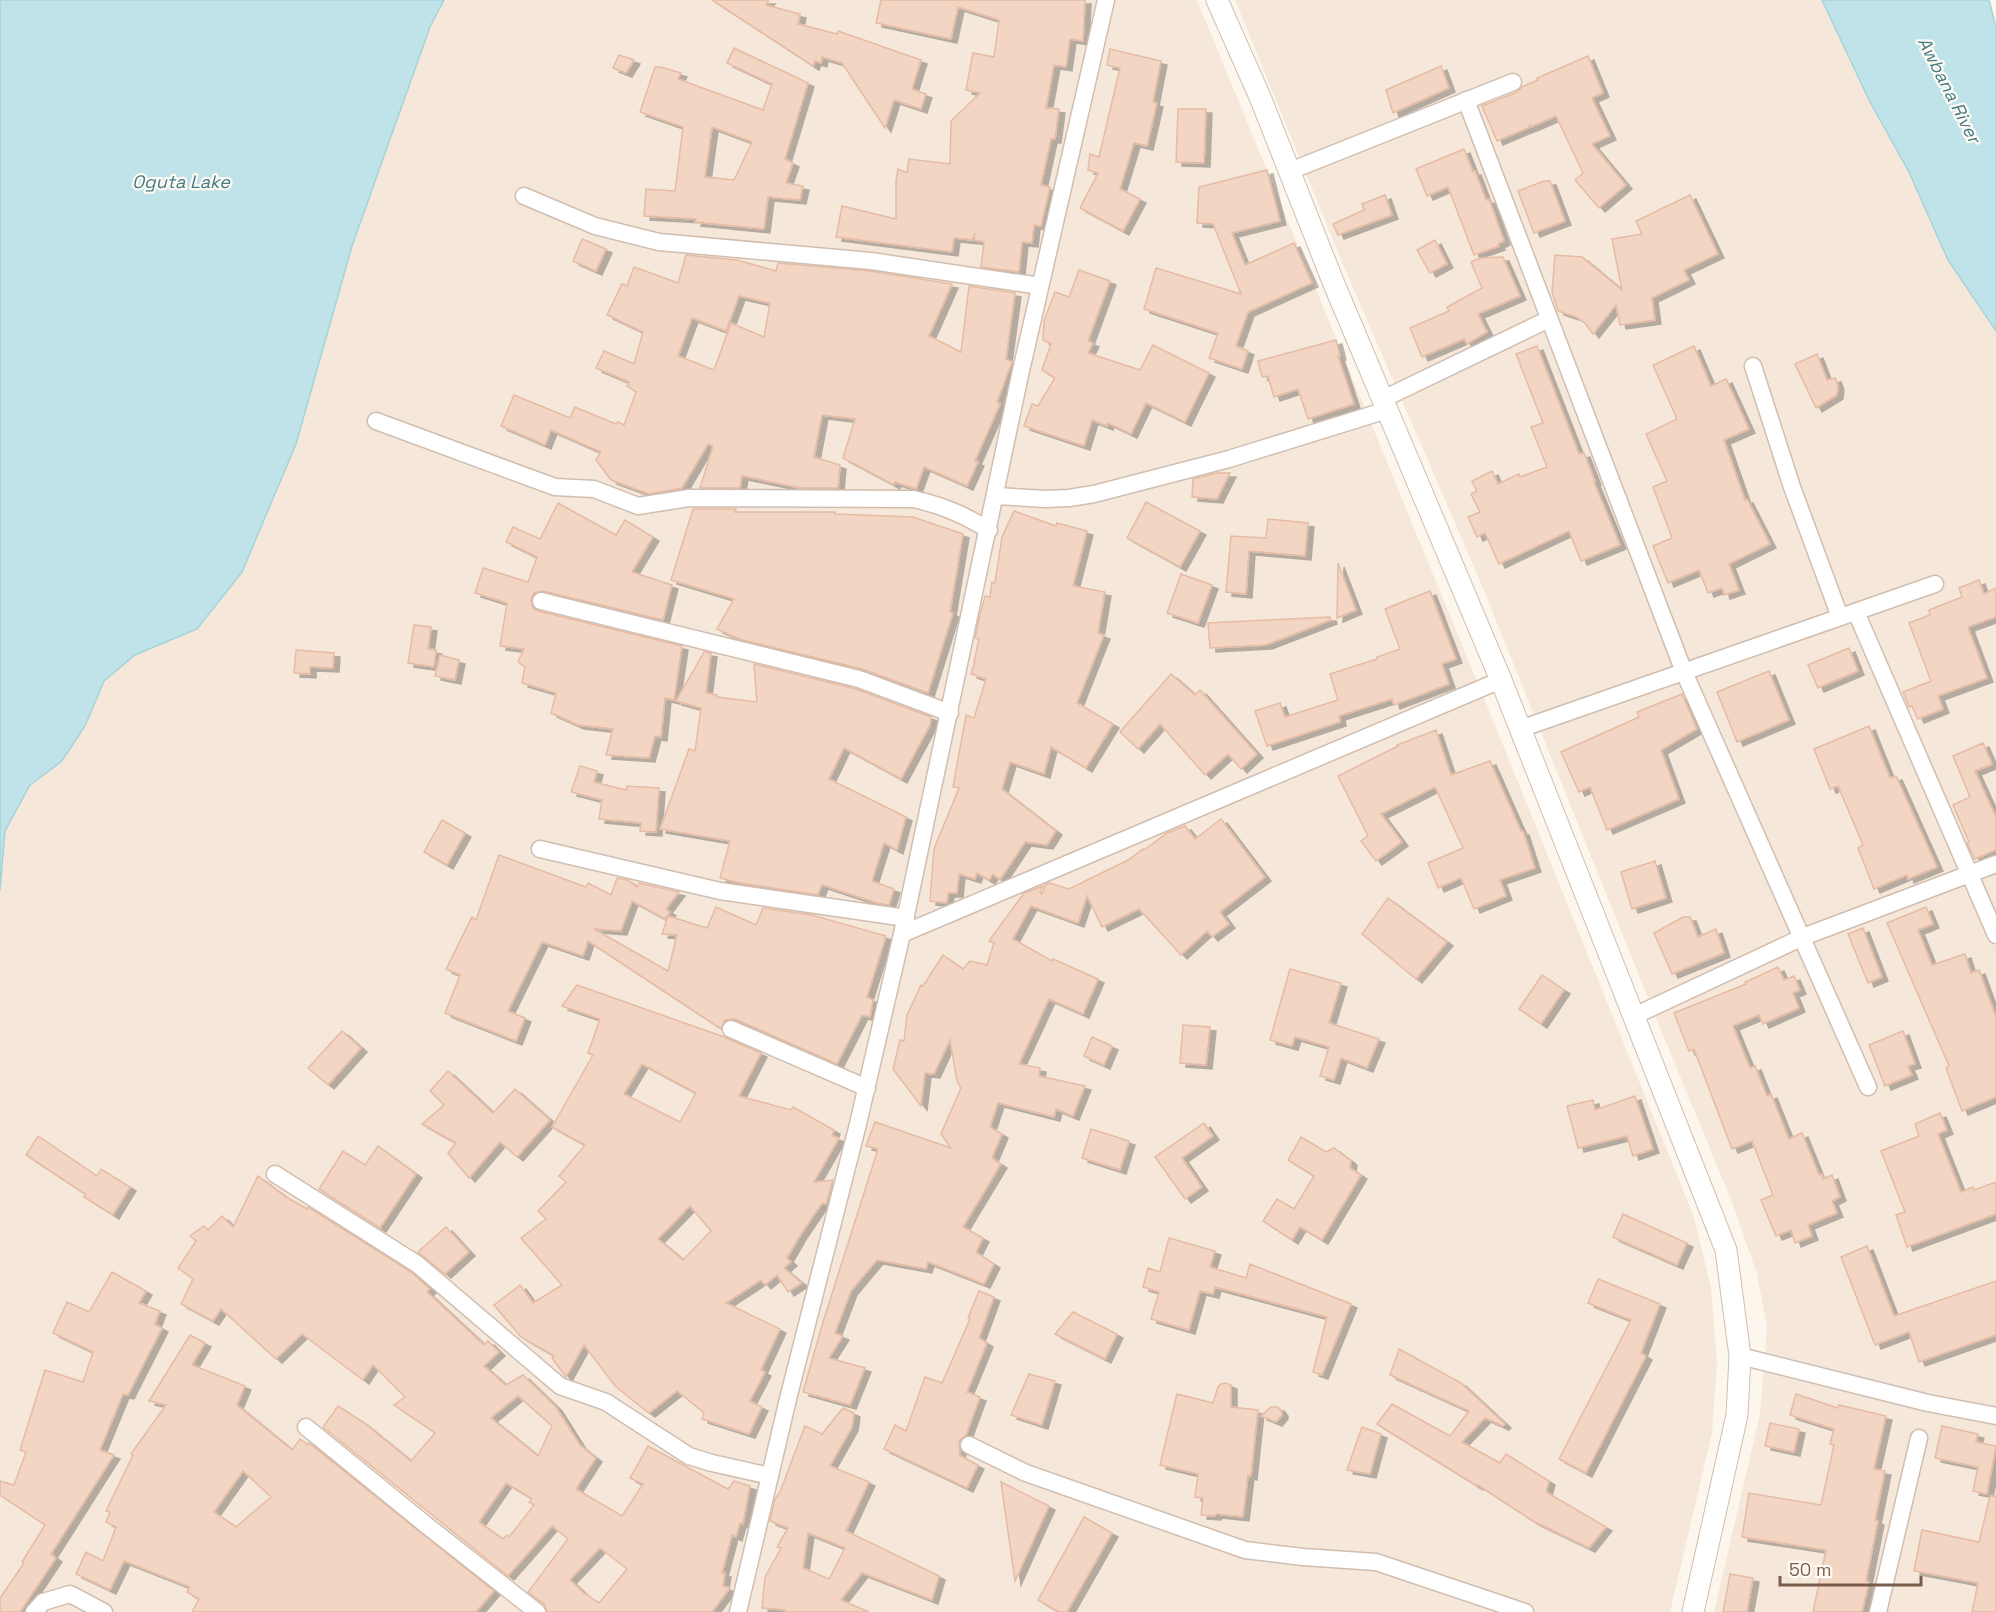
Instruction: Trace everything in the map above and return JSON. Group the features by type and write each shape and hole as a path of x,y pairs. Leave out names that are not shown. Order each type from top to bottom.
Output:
{"street":[{"path":"738,1612 867,1088 904,926 1040,286 1106,0"},
{"path":"1217,0 1501,680 1726,1250 1740,1356 1737,1415 1693,1612"},
{"path":"1290,171 1513,82"},
{"path":"1466,100 1684,672 1868,1087"},
{"path":"524,196 595,226 659,242 871,261 1040,286"},
{"path":"996,496 1069,498 1094,494 1229,459 1385,405 1549,319"},
{"path":"1753,366 1792,487 1840,617"},
{"path":"376,421 555,487 594,489 638,506 689,498 913,499 963,514 989,530"},
{"path":"1520,729 1935,584"},
{"path":"541,601 859,679 950,713"},
{"path":"1856,612 1996,935"},
{"path":"540,849 720,891 904,926 1501,680"},
{"path":"1634,1016 1803,937 1996,864"},
{"path":"731,1029 867,1088"},
{"path":"275,1174 417,1264 560,1386 606,1402 689,1455 712,1463 770,1476"},
{"path":"1740,1356 1928,1403 1996,1416"},
{"path":"306,1427 424,1524 537,1612"},
{"path":"1878,1612 1919,1438"},
{"path":"969,1444 1026,1473 1245,1550 1376,1562 1525,1612"},
{"path":"34,1612 43,1602 70,1594 104,1612"}],"shaded area":[{"path":"444,0 1197,0 1694,1217 1711,1288 1717,1364 1712,1433 1670,1612 0,1612 0,891 5,831 30,785 63,761 85,726 104,681 135,655 197,629 296,444 352,246 430,27"},
{"path":"1235,0 1822,0 1870,102 1909,172 1948,260 1996,331 1996,1612 1714,1612 1760,1414 1767,1328 1757,1274 1732,1202 1478,576 1347,274"}],"water":[{"name":"Oguta Lake","path":"0,0 444,0 430,27 352,246 296,444 242,572 197,629 135,655 104,681 85,726 62,761 30,785 5,831 0,891"},
{"name":"Awbana River","path":"1822,0 1989,0 1996,27 1996,331 1948,260 1909,172 1870,102"}],"building":[{"path":"712,0 769,0 766,5 800,14 798,24 837,34 838,31 921,60 912,89 926,94 921,109 894,100 885,128 842,63 822,57 821,63 815,61 813,66"},
{"path":"881,0 1085,0 1083,41 1070,39 1066,67 1054,65 1046,108 1059,109 1055,139 1051,139 1041,185 1050,187 1041,226 1034,225 1032,243 1022,242 1019,272 981,267 984,242 974,240 975,233 972,240 954,238 952,252 836,237 842,206 896,219 898,169 907,173 909,159 950,164 951,121 980,93 966,90 973,53 994,57 999,20 958,7 951,39 876,23"},
{"path":"734,48 808,83 785,159 793,163 786,183 803,186 800,200 768,197 764,229 695,222 696,219 644,216 646,189 675,191 683,127 640,112 655,67 681,73 678,79 763,110 772,84 727,63","holes":["712,127 752,142 734,180 705,177"]},
{"path":"1110,49 1161,61 1153,102 1157,103 1147,146 1134,143 1120,189 1140,199 1123,231 1080,208 1098,173 1088,170 1090,154 1099,157 1120,68 1107,65"},
{"path":"619,55 634,60 626,73 613,68"},
{"path":"1588,56 1603,93 1592,98 1610,136 1592,144 1626,185 1599,208 1575,180 1583,173 1556,116 1531,127 1529,124 1530,127 1497,141 1482,106 1517,92 1522,87 1538,80 1537,78"},
{"path":"1441,66 1449,88 1393,113 1386,90"},
{"path":"1178,109 1206,109 1204,163 1176,162"},
{"path":"1464,149 1486,200 1489,199 1504,241 1498,244 1499,246 1474,255 1448,187 1427,196 1416,169"},
{"path":"1267,170 1280,221 1232,233 1245,265 1294,243 1312,283 1248,312 1236,346 1248,351 1242,369 1209,358 1218,333 1144,309 1156,268 1241,294 1213,224 1197,223 1199,187"},
{"path":"1550,181 1565,221 1534,233 1518,191"},
{"path":"1385,195 1392,215 1338,235 1333,224 1364,210 1362,204"},
{"path":"1690,195 1718,254 1684,270 1689,280 1652,298 1655,320 1620,325 1616,305 1593,334 1585,323 1576,317 1558,311 1552,292 1555,255 1582,257 1622,290 1612,239 1642,234 1636,221"},
{"path":"582,239 606,249 596,271 573,261"},
{"path":"1435,240 1447,264 1430,273 1417,250"},
{"path":"686,255 737,260 776,271 778,263 870,271 952,284 929,336 961,352 969,286 1015,293 1006,359 1012,362 997,402 1000,404 975,461 978,462 967,486 924,467 916,489 895,482 894,485 843,458 855,419 822,415 814,457 840,465 838,488 800,488 742,476 740,488 700,488 713,446 708,444 682,488 649,494 611,480 596,460 601,452 551,430 545,445 501,426 514,395 570,418 575,407 616,424 618,422 624,425 636,392 627,386 629,382 596,368 604,351 634,364 643,332 607,315 622,284 627,286 634,267 678,283","holes":["739,296 770,303 764,337 731,323 714,370 678,356 692,318 726,331"]},
{"path":"1503,257 1520,296 1478,314 1487,332 1467,344 1464,339 1422,357 1410,328 1449,311 1447,307 1482,288 1471,262 1480,258"},
{"path":"1079,270 1110,281 1088,341 1093,343 1088,353 1140,370 1153,345 1209,373 1185,422 1146,403 1131,434 1108,423 1107,426 1092,420 1084,446 1024,426 1032,404 1038,406 1055,378 1042,370 1051,344 1043,340 1044,321 1055,292 1069,297"},
{"path":"1336,340 1340,356 1338,356 1354,404 1308,419 1298,389 1274,397 1268,376 1262,377 1258,361"},
{"path":"1537,346 1579,454 1584,453 1620,545 1581,561 1569,531 1499,564 1485,533 1477,537 1468,517 1480,512 1471,494 1477,491 1472,481 1492,471 1498,484 1519,474 1520,477 1547,467 1531,427 1543,423 1516,354"},
{"path":"1694,346 1711,386 1726,379 1749,429 1724,440 1745,500 1747,499 1770,544 1729,564 1739,590 1724,595 1722,588 1708,593 1699,570 1668,583 1653,546 1672,538 1653,487 1667,481 1646,434 1677,419 1653,365"},
{"path":"1817,354 1827,380 1835,378 1838,386 1837,395 1816,408 1795,364"},
{"path":"1217,473 1230,473 1217,499 1192,497 1193,479"},
{"path":"1146,502 1200,531 1180,567 1127,538"},
{"path":"558,503 616,535 625,520 653,537 632,572 672,585 663,620 543,591 534,593 531,599 533,608 538,611 682,646 674,700 665,698 661,737 655,736 649,758 606,755 613,729 578,725 551,713 556,693 522,683 525,667 518,662 524,649 500,646 507,603 475,593 483,568 528,582 537,557 506,542 513,527 540,539"},
{"path":"693,509 736,509 735,512 835,512 835,514 913,517 963,534 950,612 953,613 928,693 862,669 739,639 717,629 734,599 671,580"},
{"path":"1014,511 1056,526 1057,523 1087,531 1073,586 1105,592 1098,633 1104,635 1077,703 1113,724 1086,768 1051,747 1044,774 1010,762 1002,789 1056,831 1047,845 1025,842 1000,880 993,874 989,880 977,873 975,879 959,874 957,893 948,893 947,903 930,901 934,849 959,788 953,787 966,715 974,718 986,679 971,674 979,639 975,638 979,619 985,596 990,597 992,582 995,583 1002,537"},
{"path":"1268,519 1308,523 1305,556 1249,551 1246,594 1226,592 1231,536 1266,538"},
{"path":"1338,563 1356,610 1337,618"},
{"path":"1181,574 1212,585 1198,623 1167,613"},
{"path":"1979,580 1984,594 1996,588 1996,617 1968,627 1987,678 1938,696 1943,709 1918,719 1912,706 1909,707 1903,692 1931,681 1909,623 1930,615 1929,610 1962,597 1959,588"},
{"path":"1430,591 1456,659 1442,664 1449,684 1394,705 1392,699 1339,716 1340,722 1267,746 1255,711 1280,703 1285,717 1338,700 1330,674 1400,649 1385,609"},
{"path":"1330,617 1331,620 1266,645 1210,648 1208,623"},
{"path":"414,625 431,627 428,649 436,650 434,667 408,663"},
{"path":"1849,648 1858,671 1818,688 1808,665"},
{"path":"296,650 334,653 333,668 310,667 310,674 294,673"},
{"path":"704,652 711,653 706,693 717,695 717,697 757,702 754,664 856,689 931,717 930,725 901,779 844,748 829,779 906,817 897,850 884,843 872,881 894,889 889,905 822,885 818,895 720,878 730,841 660,829 689,749 695,751 701,708 676,701"},
{"path":"440,655 459,660 455,680 435,676"},
{"path":"1769,671 1789,720 1737,742 1717,692"},
{"path":"1171,674 1195,695 1200,690 1257,754 1241,769 1228,754 1205,775 1160,724 1138,749 1120,732"},
{"path":"1682,694 1697,729 1661,750 1679,799 1607,830 1590,787 1579,792 1561,752 1639,717 1637,712"},
{"path":"1869,726 1890,778 1896,776 1937,867 1908,879 1907,875 1874,889 1858,848 1863,845 1838,786 1830,789 1814,749"},
{"path":"1436,730 1451,775 1490,761 1521,831 1523,831 1535,868 1500,880 1506,896 1474,909 1461,878 1438,888 1428,863 1463,848 1435,787 1381,814 1402,842 1376,861 1361,841 1368,836 1338,776 1397,745"},
{"path":"1983,743 1992,764 1975,771 1996,817 1996,850 1975,859 1953,805 1970,797 1953,756"},
{"path":"580,766 597,771 594,782 626,790 627,786 659,788 656,832 640,831 641,823 599,819 602,800 571,792"},
{"path":"1221,819 1265,877 1220,912 1229,924 1212,937 1207,931 1181,955 1139,909 1102,927 1087,896 1078,923 1031,906 1013,939 1052,961 1053,959 1098,979 1083,1014 1049,999 1019,1064 1040,1068 1039,1076 1085,1086 1073,1116 1056,1109 1054,1117 998,1103 990,1127 1002,1134 992,1158 1001,1164 963,1227 983,1238 976,1252 994,1264 984,1284 928,1262 926,1269 877,1260 851,1291 835,1333 843,1336 829,1358 865,1368 850,1405 803,1392 878,1149 866,1146 875,1122 951,1148 941,1134 961,1088 957,1081 950,1040 934,1074 925,1073 921,1106 893,1069 900,1040 904,1041 907,1015 921,985 923,986 943,955 963,969 970,961 987,965 994,943 989,941 1024,893 1043,886 1040,892 1042,894 1046,884 1050,883 1069,889 1128,860 1167,833 1185,826 1195,839"},
{"path":"442,820 465,833 447,865 424,852"},
{"path":"499,855 586,887 588,883 611,895 617,878 628,880 637,887 639,883 679,892 666,909 670,912 665,919 632,901 621,931 594,929 668,971 677,935 662,934 668,916 707,928 716,907 756,925 763,908 812,915 886,936 867,997 873,1000 870,1017 862,1015 837,1064 735,1019 725,1020 721,1029 588,941 583,956 542,942 508,1011 525,1018 516,1041 445,1013 460,975 446,969 472,917 476,920"},
{"path":"1655,861 1666,898 1632,909 1621,872"},
{"path":"1388,898 1447,942 1416,979 1362,934"},
{"path":"1926,907 1933,924 1918,930 1932,965 1965,954 1971,973 1979,970 1996,1017 1996,1097 1962,1111 1946,1068 1949,1066 1887,923"},
{"path":"1683,917 1690,917 1698,937 1716,929 1724,953 1672,974 1654,933"},
{"path":"1863,928 1882,977 1868,983 1848,934"},
{"path":"1778,967 1784,980 1794,976 1800,990 1793,993 1799,1008 1763,1024 1759,1015 1733,1026 1750,1068 1755,1066 1767,1096 1771,1094 1789,1139 1802,1133 1819,1175 1822,1174 1823,1179 1832,1175 1840,1197 1832,1201 1837,1213 1808,1225 1812,1236 1795,1243 1791,1230 1776,1236 1761,1200 1773,1195 1752,1141 1732,1149 1694,1049 1689,1051 1674,1013 1746,984 1745,982"},
{"path":"1290,969 1341,983 1329,1023 1379,1039 1367,1068 1341,1058 1334,1080 1320,1076 1329,1047 1295,1037 1292,1046 1270,1040"},
{"path":"1542,975 1564,990 1541,1024 1519,1009"},
{"path":"577,985 724,1037 761,1053 739,1096 791,1110 793,1107 834,1130 832,1136 839,1138 814,1182 833,1180 826,1204 822,1203 801,1234 787,1258 791,1262 784,1268 802,1283 788,1292 777,1275 765,1285 761,1280 726,1303 780,1329 761,1370 765,1372 750,1401 762,1407 749,1434 702,1419 704,1413 677,1391 649,1413 616,1387 584,1345 566,1377 552,1358 554,1356 521,1337 494,1305 520,1285 533,1303 562,1285 521,1238 546,1219 538,1211 566,1182 559,1176 585,1145 552,1127 593,1055 588,1053 600,1019 562,1006","holes":["642,1064 696,1093 680,1122 624,1094","690,1206 711,1231 683,1260 658,1239"]},
{"path":"1183,1025 1210,1027 1206,1065 1180,1063"},
{"path":"342,1031 361,1048 328,1085 308,1068"},
{"path":"1903,1031 1915,1064 1908,1066 1912,1075 1885,1086 1869,1045"},
{"path":"1092,1037 1112,1046 1104,1065 1084,1056"},
{"path":"448,1071 493,1113 515,1089 550,1120 517,1157 500,1142 469,1178 448,1153 456,1143 422,1124 444,1105 430,1091"},
{"path":"1635,1096 1653,1149 1633,1156 1627,1136 1578,1148 1567,1106 1593,1100 1595,1110"},
{"path":"1940,1113 1947,1130 1938,1134 1961,1192 1996,1182 1996,1214 1907,1247 1896,1215 1905,1212 1881,1151 1919,1136 1915,1124"},
{"path":"1204,1123 1213,1136 1182,1158 1202,1187 1185,1199 1155,1157"},
{"path":"1091,1129 1129,1141 1120,1170 1082,1158"},
{"path":"38,1136 97,1176 101,1169 130,1187 113,1215 26,1155"},
{"path":"1301,1137 1326,1152 1334,1148 1351,1161 1350,1168 1361,1175 1322,1240 1300,1227 1292,1240 1263,1221 1277,1199 1294,1209 1314,1176 1288,1160"},
{"path":"378,1146 416,1174 380,1228 319,1189 343,1151 365,1165"},
{"path":"258,1176 286,1197 307,1209 308,1207 411,1272 430,1289 427,1292 484,1345 488,1341 499,1352 484,1366 506,1385 523,1375 556,1407 580,1445 596,1458 576,1489 622,1516 643,1484 630,1478 648,1446 728,1489 734,1481 750,1486 743,1524 740,1523 736,1537 732,1535 722,1573 725,1573 723,1586 730,1588 712,1612 547,1612 544,1604 528,1592 568,1539 552,1526 508,1576 323,1427 338,1406 363,1422 411,1461 435,1433 394,1405 405,1397 373,1365 363,1380 302,1334 276,1359 221,1309 213,1321 181,1304 193,1279 178,1268 196,1241 190,1236 204,1226 208,1230 222,1216 233,1227","holes":["518,1396 552,1426 538,1456 491,1418","506,1483 532,1499 529,1502 534,1505 509,1537 507,1535 503,1539 479,1522","600,1548 627,1569 599,1603 570,1580"]},
{"path":"1623,1214 1687,1243 1677,1265 1613,1237"},
{"path":"446,1227 469,1252 445,1274 418,1252"},
{"path":"1169,1238 1215,1251 1210,1267 1246,1278 1250,1264 1351,1304 1322,1375 1313,1372 1327,1317 1215,1287 1213,1294 1200,1291 1189,1330 1151,1319 1159,1292 1143,1287 1148,1268 1160,1272"},
{"path":"1867,1246 1894,1316 1996,1281 1996,1335 1919,1362 1909,1332 1875,1345 1841,1257"},
{"path":"112,1272 146,1291 139,1303 160,1311 155,1324 162,1328 128,1395 123,1394 100,1450 114,1455 51,1554 56,1558 20,1612 0,1612 0,1598 24,1563 22,1562 45,1525 0,1495 0,1481 14,1485 26,1452 20,1450 45,1370 83,1382 93,1352 53,1333 67,1302 89,1312"},
{"path":"1598,1279 1660,1304 1641,1353 1646,1356 1586,1473 1559,1459 1631,1320 1588,1303"},
{"path":"979,1291 994,1297 979,1338 987,1343 967,1392 980,1397 966,1435 960,1440 959,1445 959,1455 978,1465 967,1488 884,1449 895,1425 906,1431 925,1377 942,1383 970,1319 968,1318"},
{"path":"1073,1312 1117,1334 1105,1359 1055,1334"},
{"path":"190,1335 205,1343 192,1365 245,1386 237,1405 292,1450 300,1439 308,1445 309,1443 494,1591 476,1612 192,1612 199,1599 187,1592 190,1587 124,1561 110,1590 76,1574 86,1552 103,1561 116,1527 106,1522 110,1512 106,1511 133,1455 131,1454 166,1405 149,1401","holes":["243,1471 271,1497 236,1527 214,1512"]},
{"path":"1399,1349 1461,1383 1505,1424 1503,1426 1485,1418 1462,1442 1500,1463 1506,1454 1549,1481 1546,1492 1606,1527 1589,1548 1533,1521 1377,1424 1392,1404 1450,1436 1469,1411 1390,1375"},
{"path":"1029,1374 1055,1381 1042,1425 1011,1415"},
{"path":"1226,1383 1231,1385 1231,1407 1258,1410 1251,1476 1248,1475 1243,1517 1201,1515 1203,1498 1195,1497 1198,1474 1160,1465 1177,1394 1213,1403 1218,1387"},
{"path":"1796,1394 1838,1408 1839,1405 1886,1416 1874,1469 1885,1471 1866,1581 1869,1582 1862,1612 1813,1612 1826,1550 1742,1537 1749,1493 1821,1505 1834,1445 1830,1444 1834,1429 1790,1415"},
{"path":"1271,1407 1278,1407 1282,1412 1276,1422 1261,1416"},
{"path":"843,1408 854,1413 852,1427 830,1466 869,1482 846,1531 939,1576 932,1600 862,1573 841,1600 869,1612 785,1612 785,1610 762,1608 765,1577 781,1548 777,1547 788,1528 770,1521 775,1499 780,1492 805,1426 822,1434","holes":["808,1533 845,1548 829,1579 803,1568"]},
{"path":"1770,1423 1799,1429 1794,1452 1765,1446"},
{"path":"1942,1426 1978,1434 1976,1442 1996,1446 1987,1494 1973,1491 1978,1467 1935,1458"},
{"path":"1362,1427 1381,1434 1370,1474 1347,1470"},
{"path":"1001,1482 1049,1506 1015,1581"},
{"path":"1990,1496 1996,1496 1996,1612 1972,1612 1978,1583 1914,1571 1922,1530 1979,1542"},
{"path":"1084,1517 1112,1533 1067,1612 1059,1612 1038,1600"},
{"path":"1730,1574 1753,1578 1747,1612 1723,1612"}]}
